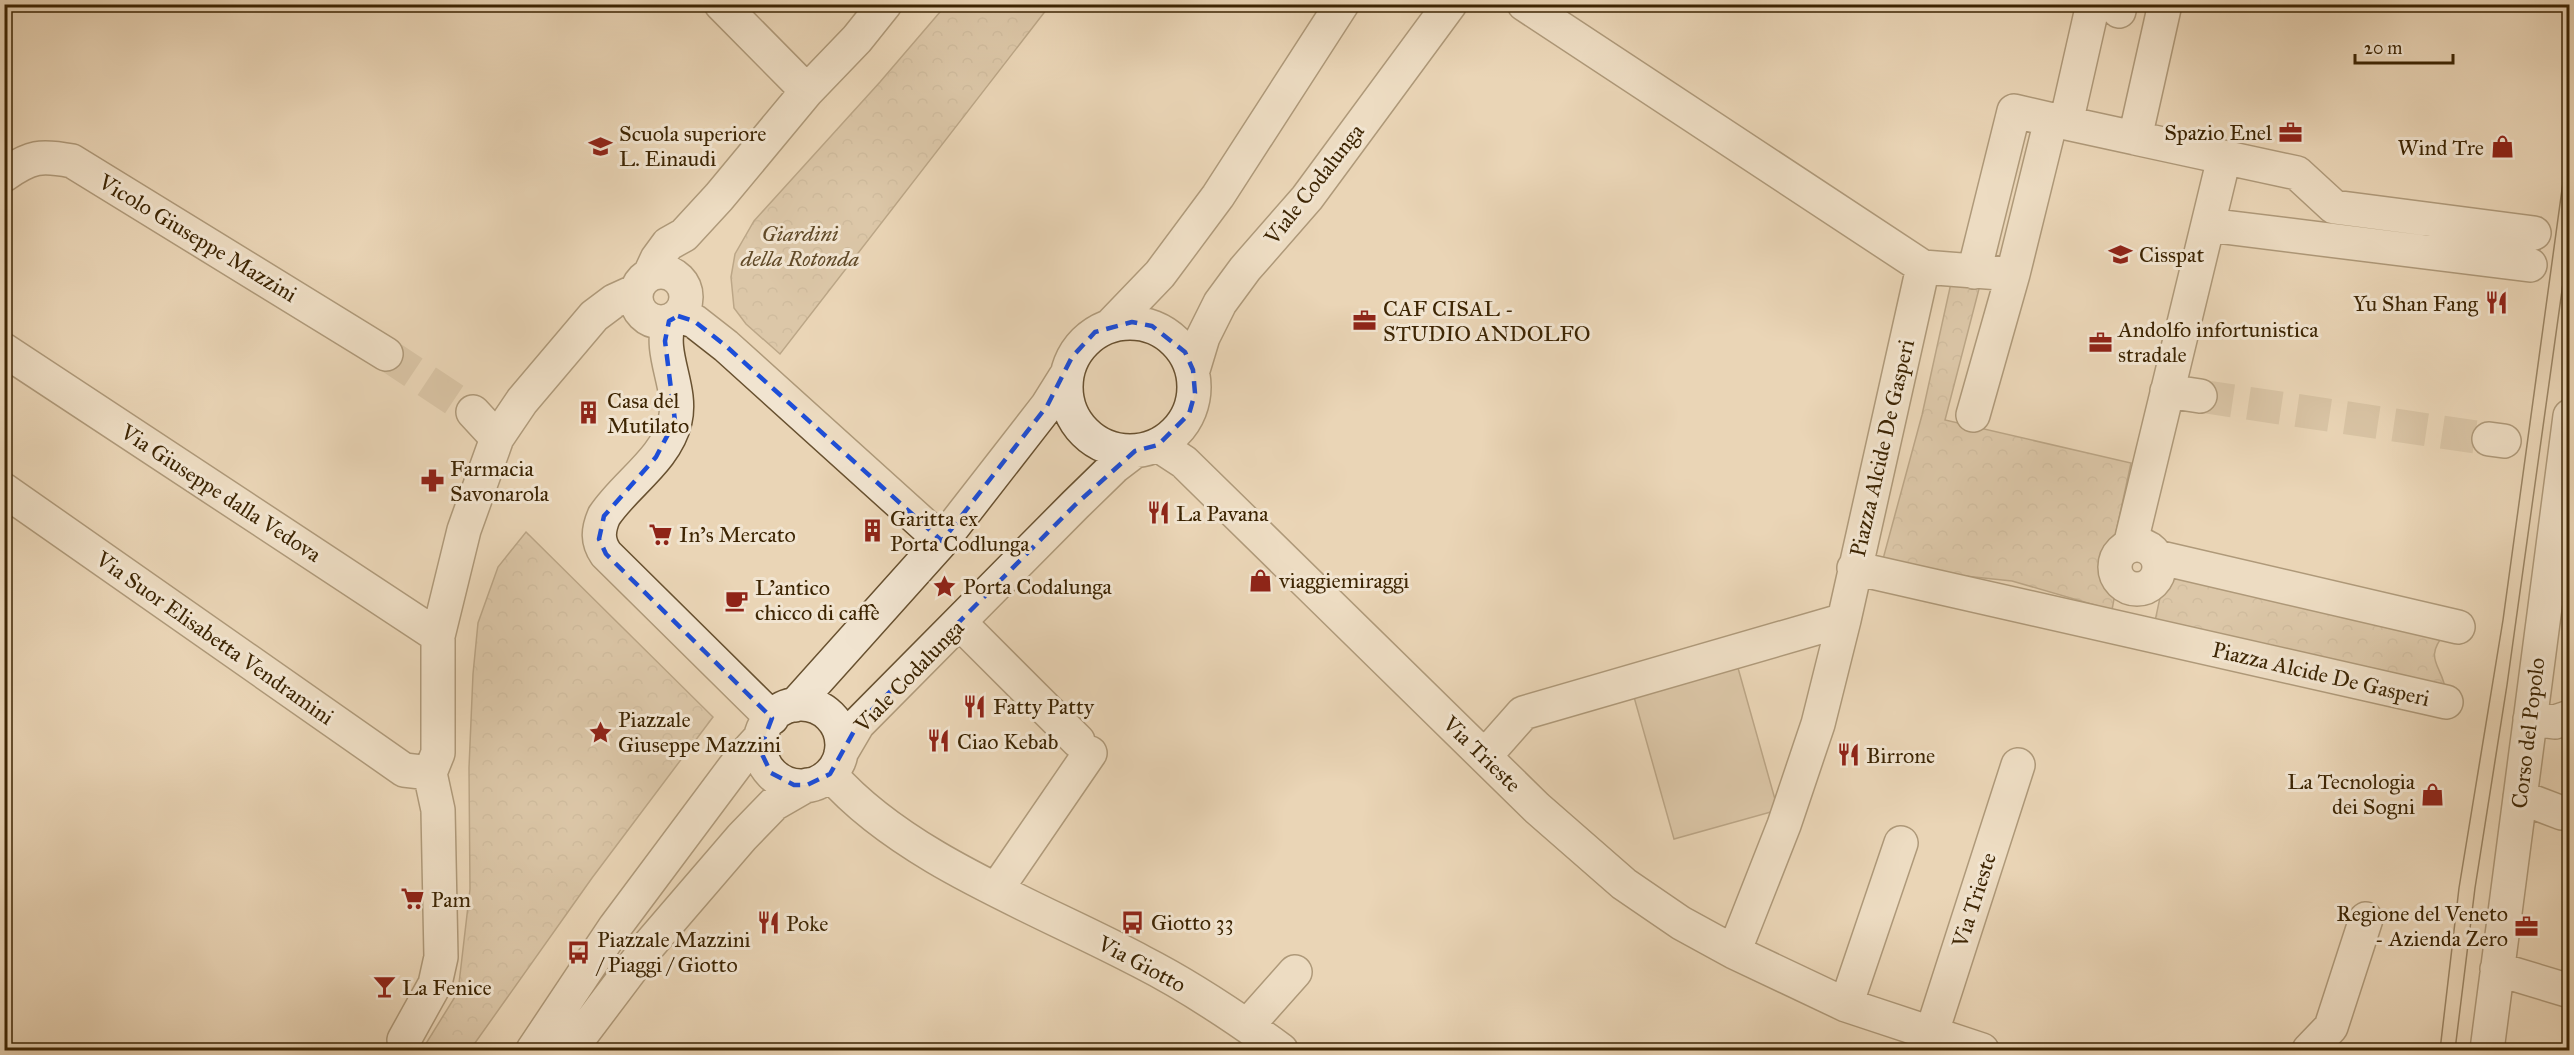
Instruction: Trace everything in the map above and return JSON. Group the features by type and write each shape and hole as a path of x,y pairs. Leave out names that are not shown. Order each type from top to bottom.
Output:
{"street":[{"path":"721,4 807,91"},
{"path":"776,720 606,554 599,539 604,516 656,457 675,421 676,404 665,341 655,304 657,258 668,244 684,235 719,197 807,91 857,39 885,4"},
{"path":"1111,325 1160,274 1218,196 1342,4"},
{"name":"Viale Codalunga","path":"1193,370 1203,337 1220,303 1245,269 1307,198 1450,4"},
{"path":"1524,4 1923,267 2013,274"},
{"path":"1973,415 2058,122 2131,8"},
{"path":"2131,8 2136,138"},
{"path":"1974,272 2014,111 2297,173 2334,207 2534,233"},
{"name":"Vicolo Giuseppe Mazzini","path":"4,175 23,161 53,158 72,161 386,354"},
{"path":"2144,551 2167,391 2224,158"},
{"path":"2208,225 2530,265"},
{"path":"404,1040 435,984 441,957 438,810 430,773 438,753 438,636 464,530 498,438 522,401 594,316 614,301 655,304 686,299 686,290 681,281 681,253 684,235"},
{"name":"Piazza Alcide De Gasperi","path":"1923,267 1854,568 2446,702"},
{"path":"655,304 694,321 726,346 942,541"},
{"path":"535,1050 615,927 739,761 776,720 847,649 942,541 1047,406 1066,374 1072,357 1082,343 1095,332 1111,325 1132,322 1152,326 1170,336 1185,352 1193,370 1195,393 1189,414 1177,432 1147,448 1111,449 1090,438 1074,420 1066,398 1066,374"},
{"name":"Via Giuseppe dalla Vedova","path":"4,350 438,636"},
{"path":"2167,391 2200,396"},
{"path":"473,412 498,438"},
{"name":"Corso del Popolo","path":"2487,1050 2570,416"},
{"name":"Viale Codalunga","path":"826,771 858,724 1075,505 1114,467 1147,448"},
{"name":"Via Trieste","path":"1147,448 1184,462 1537,808 1624,884 1681,924 1846,1005 1930,1035 1982,1050"},
{"name":"Via Suor Elisabetta Vendramini","path":"4,490 404,770 430,773"},
{"path":"2125,630 2133,588 2124,584 2115,568 2117,558 2122,551 2144,551 2458,627"},
{"path":"1734,952 1784,825 1818,724 1844,620 1854,568"},
{"path":"1485,756 1523,713 1844,620"},
{"path":"960,623 1084,747 996,890"},
{"path":"570,1050 650,944 742,837 774,804 826,771 842,742 834,721 817,708 776,720"},
{"path":"2530,719 2555,722 2570,717"},
{"path":"776,720 762,756 771,773 782,781 794,785 826,771"},
{"name":"Via Trieste","path":"1930,1035 2018,765"},
{"name":"Via Giotto","path":"826,771 846,793 882,822 996,890 1142,962 1247,1026 1281,1050"},
{"path":"2520,797 2562,813"},
{"path":"1846,1005 1901,843"},
{"path":"2309,1050 2331,1027 2366,919"},
{"path":"2497,969 2570,991"},
{"path":"1247,1026 1295,972"}],"highlighted area":[{"path":"678,316 694,321 726,346 942,541 1047,406 1072,357 1095,332 1132,322 1152,326 1185,352 1193,370 1195,393 1189,414 1158,445 1135,451 1075,505 858,724 830,774 807,785 794,785 771,773 760,750 772,718 606,554 599,539 604,516 656,457 675,421 665,341 669,321"}],"green space":[{"name":"Giardini della Rotonda","path":"946,5 1050,5 780,354 746,324 734,308 731,277 735,254 754,221 880,82"},
{"path":"1951,283 1980,285 1945,420 2131,463 2108,569 2114,599 2112,610 2012,581 1908,570 1883,559 1922,415"},
{"path":"526,532 713,717 592,878 470,1050 422,1050 458,992 470,889 469,768 473,674 478,623 498,567"},
{"path":"2166,569 2446,632 2435,650 2434,657 2446,694 2154,626"},
{"path":"1738,668 1778,810 1674,839 1634,697"}],"tunnel":[{"path":"386,354 473,412"},
{"path":"2200,396 2489,439"}],"tram line":[{"path":"2440,1050 2459,888 2503,620 2570,131"},
{"path":"2455,1050 2475,888 2507,685 2570,233"}],"place":[{"name":"Spazio Enel","path":"2290,132"},
{"name":"Scuola superiore L. Einaudi","path":"601,146"},
{"name":"Wind Tre","path":"2502,147"},
{"name":"Cisspat","path":"2121,254"},
{"name":"Yu Shan Fang","path":"2496,303"},
{"name":"CAF CISAL - STUDIO ANDOLFO","path":"1365,321"},
{"name":"Andolfo infortunistica stradale","path":"2100,342"},
{"name":"Casa del Mutilato","path":"589,413"},
{"name":"Farmacia Savonarola","path":"432,481"},
{"name":"La Pavana","path":"1158,513"},
{"name":"Garitta ex Porta Codlunga","path":"872,531"},
{"name":"In's Mercato","path":"661,534"},
{"name":"viaggiemiraggi","path":"1261,580"},
{"name":"Porta Codalunga","path":"945,586"},
{"name":"L'antico chicco di caffè","path":"737,600"},
{"name":"Fatty Patty","path":"975,706"},
{"name":"Piazzale Giuseppe Mazzini","path":"600,732"},
{"name":"Ciao Kebab","path":"939,741"},
{"name":"Birrone","path":"1848,755"},
{"name":"La Tecnologia dei Sogni","path":"2433,794"},
{"name":"Pam","path":"413,899"},
{"name":"Giotto 33","path":"1133,922"},
{"name":"Poke","path":"768,923"},
{"name":"Regione del Veneto - Azienda Zero","path":"2526,926"},
{"name":"Piazzale Mazzini / Piaggi / Giotto","path":"579,952"},
{"name":"La Fenice","path":"384,987"}]}
